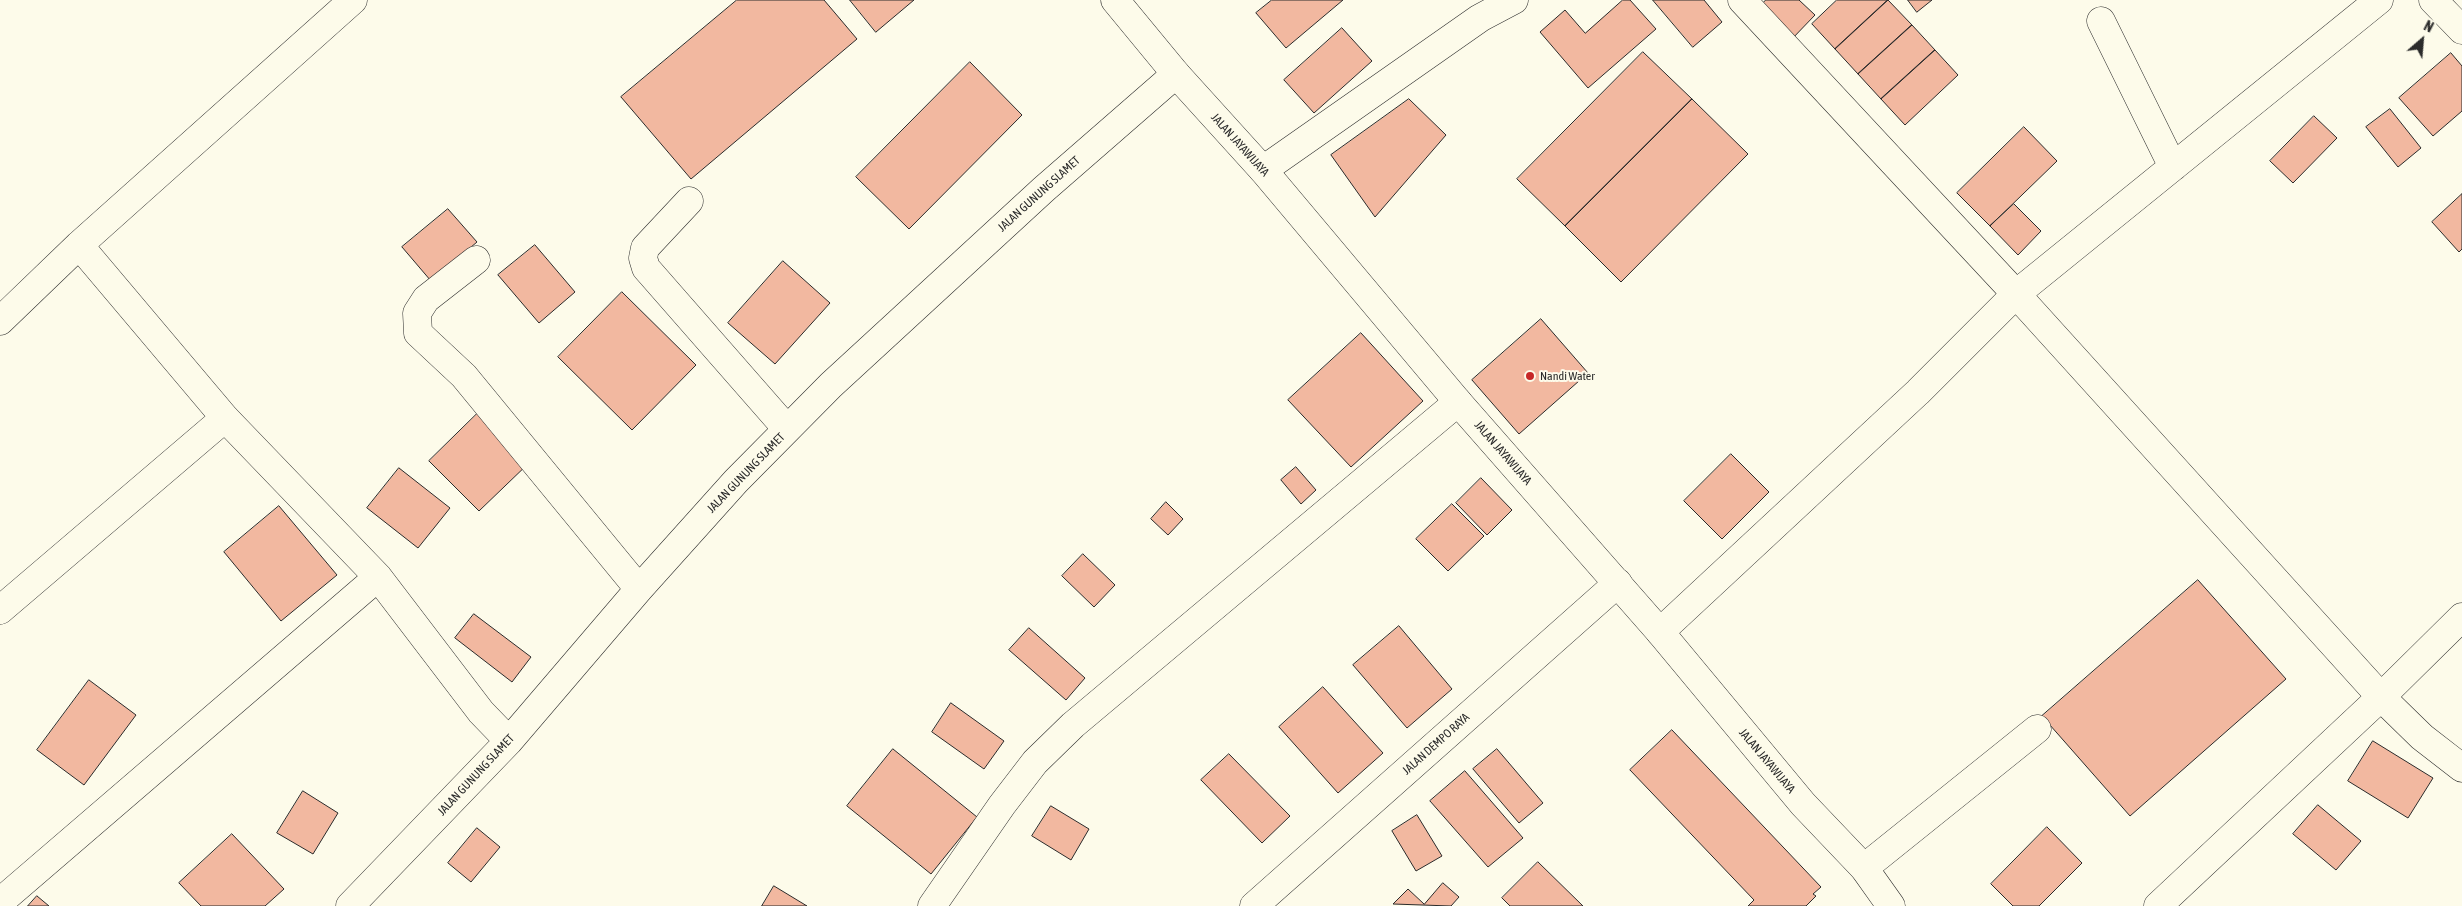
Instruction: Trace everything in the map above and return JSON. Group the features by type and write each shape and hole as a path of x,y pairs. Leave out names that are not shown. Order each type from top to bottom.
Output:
{"street":[{"path":"0,321 79,245 353,0"},
{"name":"JALAN JAYAWIJAYA","path":"1115,0 1176,74 1264,170 1458,402 1660,632 1803,804 1864,868 1888,905"},
{"path":"1264,170 1480,18 1514,0"},
{"path":"1742,0 2016,294 2381,697 2422,737 2462,768"},
{"path":"1660,632 1925,386 2016,294 2379,0"},
{"path":"2432,0 2462,30"},
{"path":"2101,22 2173,167"},
{"name":"JALAN GUNUNG SLAMET","path":"350,906 509,741 638,589 736,481 787,429 1044,189 1176,74"},
{"path":"689,202 645,248 643,258 646,268 787,429"},
{"path":"79,245 225,418 378,577 482,712 509,741"},
{"path":"476,260 426,299 417,313 418,333 464,376 638,589"},
{"path":"932,906 1035,762 1073,725 1458,402"},
{"path":"0,610 225,418"},
{"path":"0,902 378,577"},
{"name":"JALAN DEMPO RAYA","path":"1254,906 1618,583"},
{"path":"2158,906 2381,697 2462,617"},
{"path":"1864,868 2037,729"}],"building":[{"path":"737,0 824,0 857,39 691,179 621,97"},
{"path":"850,0 914,0 876,32"},
{"path":"1272,0 1343,0 1286,48 1256,13"},
{"path":"1623,0 1630,0 1656,29 1588,88 1540,32 1565,10 1585,33"},
{"path":"1653,0 1704,0 1722,22 1693,47"},
{"path":"1766,0 1799,0 1815,15 1790,41 1757,10"},
{"path":"1837,0 1888,0 1835,49 1812,24"},
{"path":"1888,0 1912,25 1858,74 1835,49"},
{"path":"1908,0 1932,0 1917,12"},
{"path":"1912,25 1935,50 1881,99 1858,74"},
{"path":"1342,28 1372,61 1314,113 1284,80"},
{"path":"1935,50 1958,75 1905,125 1881,99"},
{"path":"1643,52 1692,99 1565,226 1517,179"},
{"path":"2451,53 2462,66 2462,111 2433,136 2399,98"},
{"path":"970,62 1022,115 909,229 856,177"},
{"path":"1409,99 1446,135 1375,217 1331,155"},
{"path":"1692,99 1748,154 1621,282 1565,226"},
{"path":"2390,109 2421,148 2398,167 2366,127"},
{"path":"2314,116 2337,138 2293,183 2270,161"},
{"path":"2024,127 2057,161 1990,226 1957,193"},
{"path":"2462,194 2462,249 2459,252 2432,222"},
{"path":"2014,204 2041,231 2018,255 1990,226"},
{"path":"448,209 477,242 431,281 402,247"},
{"path":"535,245 575,292 539,323 498,275"},
{"path":"783,261 830,303 775,364 728,323"},
{"path":"622,292 696,365 632,430 558,357"},
{"name":"Nandi Water","path":"1541,319 1588,373 1519,434 1472,380"},
{"path":"1361,333 1423,401 1351,467 1288,400"},
{"path":"481,410 531,461 479,511 429,461"},
{"path":"1731,454 1769,492 1722,539 1684,501"},
{"path":"1296,467 1316,490 1301,504 1281,480"},
{"path":"399,468 450,508 418,548 367,508"},
{"path":"1481,478 1512,510 1487,535 1456,503"},
{"path":"1166,502 1183,519 1168,535 1151,519"},
{"path":"1452,504 1484,536 1448,571 1416,539"},
{"path":"279,506 337,575 281,621 224,552"},
{"path":"1083,554 1115,585 1094,607 1062,576"},
{"path":"2198,580 2286,679 2130,816 2042,716"},
{"path":"474,614 531,657 512,682 455,638"},
{"path":"1399,626 1452,689 1407,728 1353,665"},
{"path":"1029,628 1085,678 1066,700 1009,650"},
{"path":"89,680 136,715 84,785 37,750"},
{"path":"1323,687 1383,753 1338,793 1279,727"},
{"path":"951,703 1004,741 984,769 932,732"},
{"path":"1672,730 1821,887 1813,894 1816,896 1806,906 1748,906 1754,900 1630,770"},
{"path":"2373,741 2433,778 2408,818 2348,781"},
{"path":"893,749 977,817 931,874 847,806"},
{"path":"1497,749 1543,803 1519,823 1473,769"},
{"path":"1229,754 1290,816 1262,843 1201,780"},
{"path":"1465,771 1523,838 1488,867 1430,801"},
{"path":"303,791 338,813 313,854 277,833"},
{"path":"2318,805 2361,841 2336,870 2293,834"},
{"path":"1051,806 1089,829 1071,860 1032,836"},
{"path":"1417,815 1442,856 1416,871 1392,831"},
{"path":"2047,827 2082,863 2039,906 2013,906 1991,884"},
{"path":"477,828 500,847 471,882 448,863"},
{"path":"232,834 284,889 265,906 201,906 179,883"},
{"path":"1538,862 1583,906 1510,906 1502,898"},
{"path":"1443,883 1459,897 1451,906 1393,904 1408,889 1424,904"},
{"path":"774,886 807,906 762,906"},
{"path":"37,896 49,906 28,906"}],"place":[{"name":"Nandi Water","path":"1530,376"}]}
